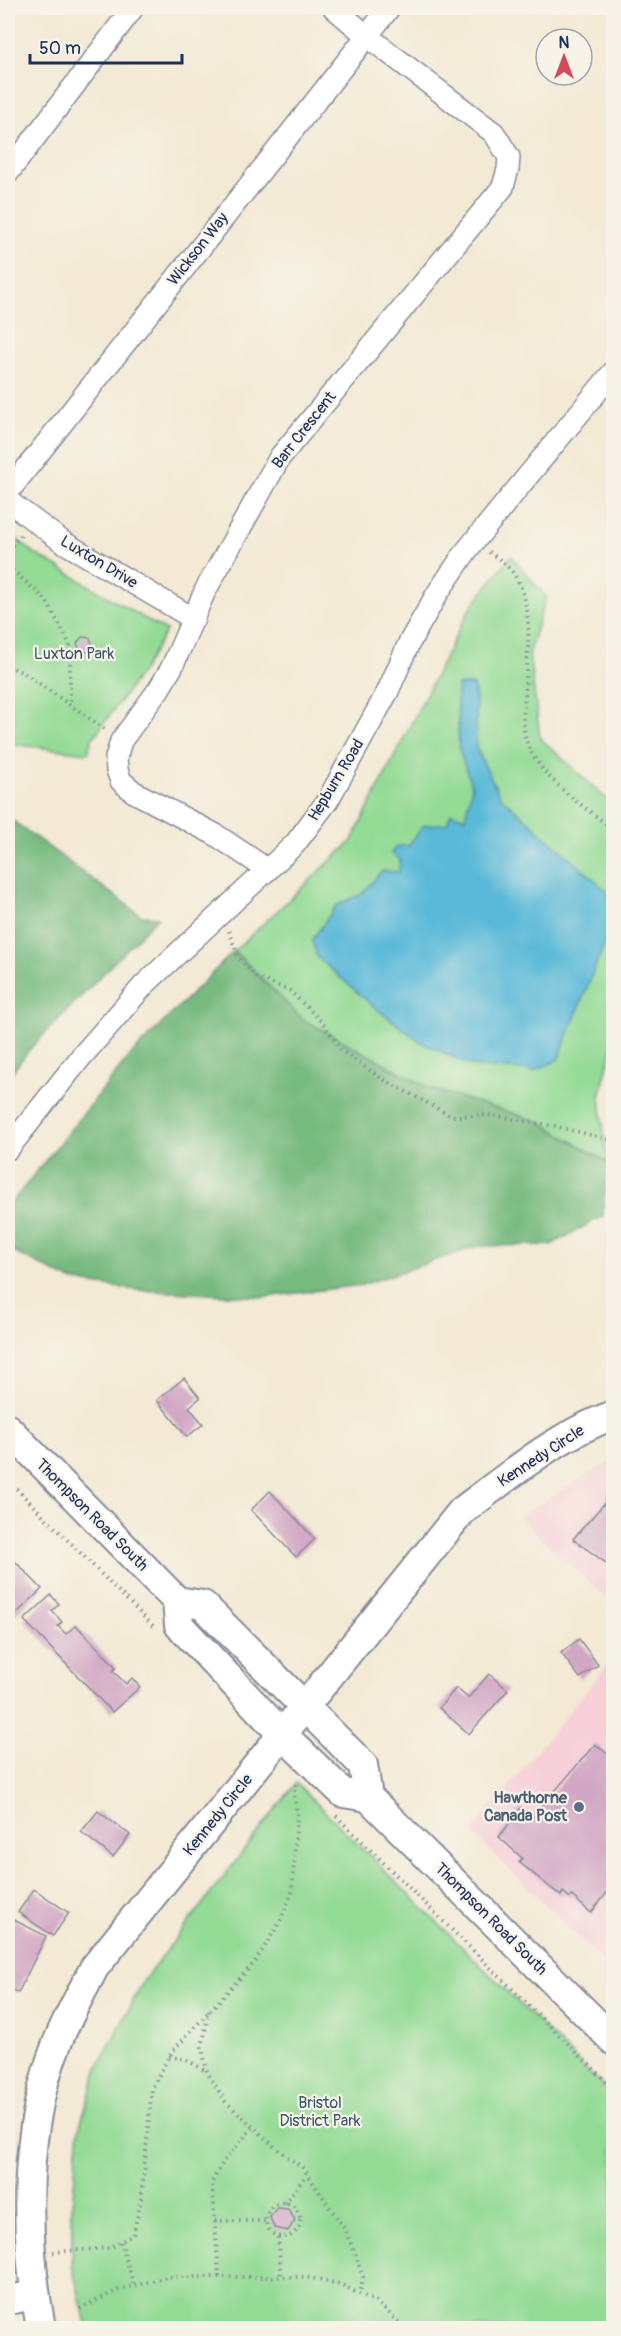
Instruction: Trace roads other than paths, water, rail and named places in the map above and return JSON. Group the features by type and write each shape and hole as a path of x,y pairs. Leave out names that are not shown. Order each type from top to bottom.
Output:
{"main road":[{"name":"Kennedy Circle","path":"41,2328 21,2297 32,2252 29,2200 36,2113 57,2042 94,1968 462,1511 526,1463 593,1422 614,1415"},
{"name":"Thompson Road South","path":"8,1429 177,1601"},
{"path":"177,1601 203,1605 305,1707 363,1765 368,1797 343,1793 283,1735 178,1625 177,1601"},
{"name":"Thompson Road South","path":"368,1797 614,2041"}],"street":[{"path":"8,173 133,8"},
{"name":"Barr Crescent","path":"268,870 216,835 134,792 121,781 116,758 121,741 172,667 205,591 280,457 503,187 508,170 508,157 494,133 334,8"},
{"name":"Wickson Way","path":"8,492 389,8"},
{"name":"Hepburn Road","path":"8,1149 81,1057 144,985 295,844 328,800 388,691 437,594 475,541 614,371"},
{"name":"Luxton Drive","path":"8,501 63,542 194,618"}],"water":[{"path":"457,685 473,685 476,699 476,748 500,796 607,891 613,911 613,922 558,1060 534,1071 472,1066 419,1041 373,1006 317,957 312,940 337,905 362,894 382,871 399,872 400,859 391,853 398,846 408,846 424,825 447,824 451,813 465,818 472,787 459,749"}],"place":[{"name":"Hawthorne Canada Post","path":"579,1807"}],"park label":[{"name":"Luxton Park","path":"74,654"},
{"name":"Bristol District Park","path":"320,2112"}]}
